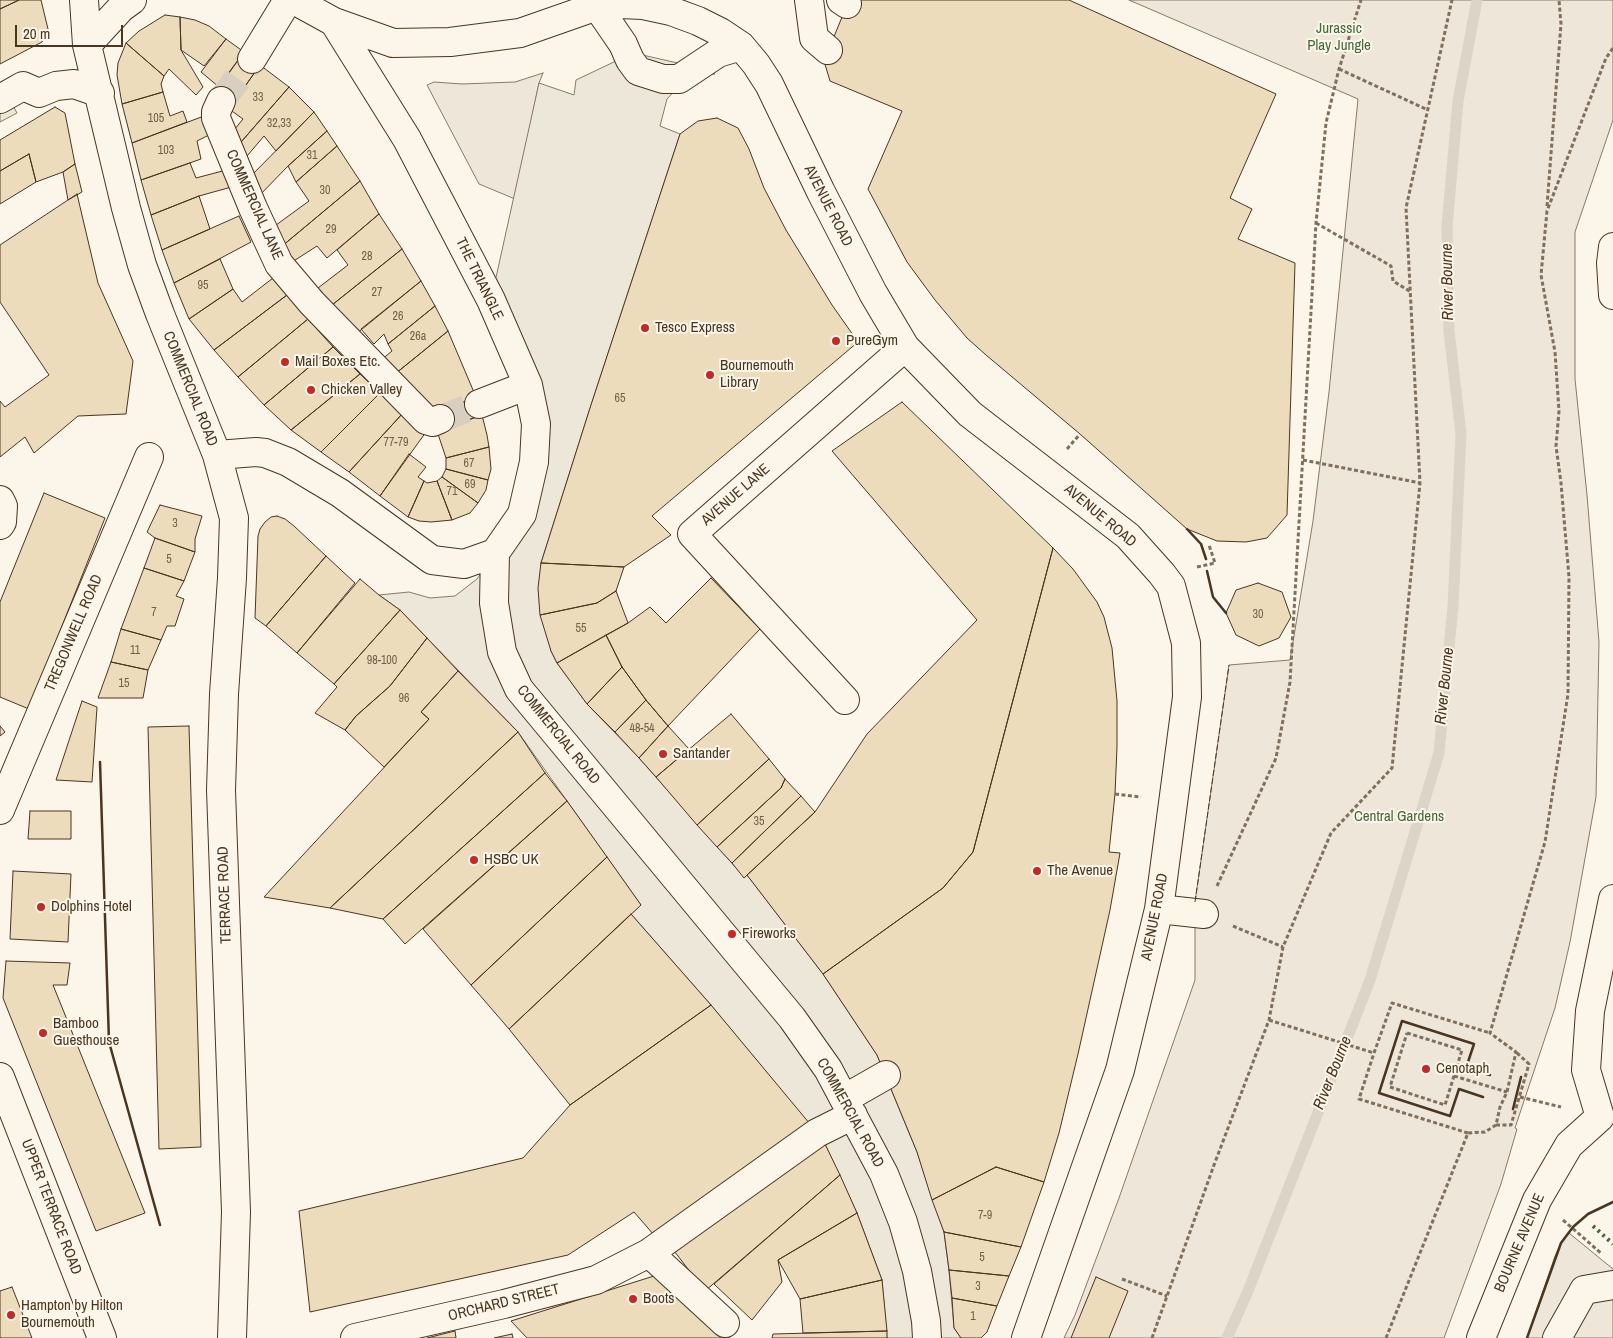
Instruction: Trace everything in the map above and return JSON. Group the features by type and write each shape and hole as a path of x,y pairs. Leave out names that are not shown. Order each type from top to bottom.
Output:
{"street":[{"name":"COMMERCIAL ROAD","path":"84,0 87,45 126,208 142,265 217,455 256,452 265,453 288,462 340,493 432,560 464,564 496,553 494,603 502,652 518,690 792,1018 828,1069 884,1174 903,1222 917,1271 926,1321 927,1338"},
{"path":"87,45 121,8 132,0"},
{"path":"252,58 288,0"},
{"name":"THE TRIANGLE","path":"294,0 334,22 393,43 450,42 520,33 597,3"},
{"path":"597,3 638,71 663,79 679,79 718,53 740,46"},
{"name":"AVENUE ROAD","path":"597,3 643,5 670,11 698,20 740,46 756,64 769,84 842,234 873,293 905,347 970,414 1128,536 1171,586 1186,643 1187,697 1159,910 1120,1070 1026,1338"},
{"path":"812,4 814,38 828,50"},
{"name":"THE TRIANGLE","path":"334,22 407,139 491,300 528,385 536,424 534,462 522,514 496,553"},
{"path":"12,92 39,92 56,86 74,84 100,94"},
{"name":"COMMERCIAL LANE","path":"220,102 216,118 253,208 279,264 312,303 426,420 433,422 440,419"},
{"path":"1613,247 1611,263 1613,295"},
{"name":"AVENUE LANE","path":"845,700 692,534 905,347"},
{"path":"479,404 528,385"},
{"name":"TERRACE ROAD","path":"217,455 234,518 224,694 221,790 236,1212 232,1338"},
{"name":"TREGONWELL ROAD","path":"0,810 149,457"},
{"path":"0,500 3,506 2,522 0,525"},
{"name":"BOURNE AVENUE","path":"1481,1338 1536,1200 1569,1145 1606,1120 1586,1070 1590,1011 1613,899"},
{"path":"1159,910 1204,914"},
{"name":"ORCHARD STREET","path":"355,1338 504,1304 596,1280 649,1253 817,1133 886,1075"},
{"name":"UPPER TERRACE ROAD","path":"0,1077 102,1338"},
{"path":"649,1253 725,1322"},
{"path":"1557,1338 1584,1290 1613,1285"}],"path":[{"path":"1283,947 1204,914 1276,758 1290,682 1316,223 1326,123 1339,69 1361,0"},
{"path":"1152,1338 1214,1165 1269,1020 1283,947 1331,833 1392,768 1420,483 1406,208 1452,0"},
{"path":"1490,1033 1545,842 1568,694 1569,577 1556,446 1559,401 1556,352 1541,274 1561,24 1559,0"},
{"path":"1547,211 1606,58 1613,48"},
{"path":"1339,69 1428,110"},
{"path":"1316,223 1391,266 1393,282 1411,292"},
{"path":"1303,460 1420,483"},
{"path":"1206,566 1215,563 1209,545"},
{"path":"1392,1003 1490,1033 1530,1064 1511,1125 1496,1125 1484,1132 1468,1132 1359,1099 1392,1003"},
{"path":"1269,1020 1374,1053"},
{"path":"1407,1033 1462,1050 1454,1076 1445,1104 1390,1087 1407,1033"},
{"path":"1496,1125 1500,1108 1507,1092 1516,1052"},
{"path":"1454,1076 1507,1092"},
{"path":"1386,1338 1468,1132"},
{"path":"1573,1228 1606,1257"},
{"path":"1122,1279 1167,1296"}],"green space":[{"name":"Central Gardens","path":"1129,0 1613,0 1613,120 1575,232 1575,379 1599,642 1596,797 1570,942 1555,1008 1515,1128 1517,1129 1501,1184 1444,1338 1064,1338 1075,1315 1119,1198 1195,980 1195,902 1229,665 1290,660 1313,521 1329,392 1358,99"},
{"path":"543,73 539,83 515,199 479,184 427,85 434,82 462,84 515,82"},
{"path":"1569,1233 1613,1269 1613,1278 1549,1338 1527,1338 1555,1256 1561,1243"},
{"path":"1613,1295 1613,1338 1571,1338 1593,1299"}],"shaded area":[{"path":"638,54 682,64 701,64 715,74 697,75 681,84 667,99 660,126 680,134 541,563 551,651 557,663 587,704 639,758 744,877 747,875 823,974 877,1055 917,1152 944,1232 954,1328 961,1338 887,1338 882,1280 857,1213 824,1142 711,1005 631,914 641,905 518,732 400,610 379,595 409,592 430,598 455,596 477,579 495,553 534,462 491,300 539,83 574,95 576,80 618,60"},
{"path":"12,104 17,113 0,122 0,111"}],"building":[{"path":"0,0 19,0 0,9"},
{"path":"19,0 41,0 48,29 42,42 0,64 0,9"},
{"path":"849,0 1069,0 1276,94 1230,198 1252,209 1238,239 1295,263 1287,515 1267,538 1246,542 1217,541 1187,529 1080,434 967,338 935,300 907,262 868,189 902,111 830,81 824,61"},
{"path":"165,15 180,17 181,50 203,87 196,95 169,69 164,76 126,43 139,31"},
{"path":"180,17 195,20 209,26 226,39 204,66 181,50"},
{"path":"226,39 244,52 219,87 201,72"},
{"path":"126,43 164,76 161,84 163,92 122,104 117,75 118,63"},
{"path":"244,52 260,65 229,109 213,94"},
{"path":"260,65 289,87 235,149 230,135 243,119 229,109"},
{"path":"289,87 314,112 276,151 264,136 242,162 235,149"},
{"path":"163,92 170,116 183,111 187,122 132,143 122,104"},
{"path":"55,107 65,113 75,164 63,172 36,182 29,154 0,171 0,140"},
{"path":"314,112 327,131 288,166 257,198 248,179"},
{"path":"204,116 213,133 197,141 201,159 141,180 132,143"},
{"name":"Bournemouth Library","path":"717,118 738,128 749,149 764,188 786,230 832,305 858,342 652,516 671,535 624,567 541,563 680,134 698,121"},
{"path":"327,131 337,146 296,182 288,166"},
{"path":"337,146 360,181 281,247 272,228 309,201 296,182"},
{"path":"29,154 36,182 0,204 0,171"},
{"path":"190,163 196,178 230,169 235,186 199,196 151,215 141,180"},
{"path":"75,164 82,192 68,200 63,172"},
{"path":"360,181 379,214 327,258 317,246 289,264 281,247"},
{"path":"77,194 98,283 133,361 126,414 78,416 34,453 25,437 0,457 0,401 5,407 49,375 0,302 0,245"},
{"path":"199,196 210,229 162,250 151,215"},
{"path":"379,214 402,249 332,305 318,288 348,265 337,250"},
{"path":"239,216 251,242 174,283 162,250"},
{"path":"402,249 421,281 356,334 332,305"},
{"path":"220,259 233,289 189,319 174,283"},
{"path":"273,278 287,295 214,350 189,319 233,289 242,302"},
{"path":"421,281 435,306 388,344 384,334 374,344 361,329"},
{"path":"287,295 308,319 238,377 214,350"},
{"path":"435,306 448,331 395,374 380,361 392,351 388,344"},
{"name":"Mail Boxes Etc.","path":"308,319 333,347 264,405 238,377"},
{"path":"448,331 476,397 437,413 395,374"},
{"name":"Chicken Valley","path":"333,347 360,374 291,430 264,405"},
{"path":"360,374 380,393 321,452 291,430"},
{"path":"380,393 403,413 349,472 321,452"},
{"path":"476,397 482,415 443,429 437,413"},
{"path":"902,402 1053,548 973,852 943,888 823,974 747,875 815,812 867,734 977,620 832,451"},
{"path":"403,413 426,432 380,496 349,472"},
{"path":"482,415 489,447 446,458 437,431"},
{"path":"489,447 491,469 488,480 446,469 446,458"},
{"path":"409,454 426,467 418,477 424,481 408,517 380,496"},
{"path":"446,469 488,480 486,490 478,503 442,477"},
{"path":"442,477 478,503 470,513 452,520 437,481"},
{"path":"424,481 427,483 437,481 452,520 431,522 419,521 408,517"},
{"path":"44,493 105,518 29,709 0,697 0,602"},
{"path":"160,505 202,516 195,539 195,552 155,538 147,532"},
{"path":"277,516 294,526 326,556 266,626 255,618 258,536 265,522 271,517"},
{"path":"155,538 195,552 184,581 144,568"},
{"name":"The Avenue","path":"1053,548 1073,569 1097,602 1104,617 1112,648 1117,701 1117,747 1115,794 1109,852 1120,853 1110,910 1059,1133 1044,1182 996,1167 932,1200 917,1152 877,1055 823,974 943,888 973,852"},
{"path":"326,556 355,583 297,653 266,626"},
{"path":"541,563 624,567 616,591 597,603 540,615 538,588"},
{"path":"144,568 184,581 176,596 184,599 175,626 167,626 161,640 121,629"},
{"path":"711,578 760,629 668,726 622,667 606,635 628,623 650,607 666,623"},
{"path":"360,579 400,610 334,684 297,653"},
{"path":"1258,583 1282,592 1291,617 1279,638 1259,646 1236,635 1226,613 1236,590"},
{"path":"616,591 628,623 557,663 551,651 540,615 597,603"},
{"path":"400,610 427,638 390,686 356,716 345,730 315,713 337,687 334,684"},
{"path":"121,629 161,640 148,670 111,662"},
{"path":"606,635 622,667 587,704 557,663"},
{"path":"427,638 458,671 421,712 429,719 384,767 345,730 356,716 390,686"},
{"path":"111,662 148,670 143,698 98,698"},
{"path":"622,667 646,700 615,732 587,704"},
{"path":"458,671 518,732 330,908 264,897 429,719 421,712"},
{"path":"646,700 668,726 639,758 615,732"},
{"path":"82,701 97,707 92,782 56,780"},
{"path":"731,714 769,759 697,825 656,777"},
{"path":"0,726 5,732 0,736"},
{"path":"189,726 201,1147 159,1149 148,727"},
{"name":"Santander","path":"668,726 689,749 656,777 639,758"},
{"path":"518,732 545,773 383,919 330,908"},
{"path":"769,759 785,779 781,788 717,847 697,825"},
{"name":"HSBC UK","path":"545,773 567,801 405,944 383,919"},
{"path":"785,779 801,796 732,863 717,847 781,788"},
{"path":"801,796 815,812 744,878 732,863"},
{"path":"567,801 607,857 471,985 423,929"},
{"path":"30,811 71,811 71,839 28,839"},
{"path":"607,857 641,905 509,1029 471,985"},
{"name":"Dolphins Hotel","path":"13,871 71,874 68,942 10,939"},
{"path":"631,914 711,1005 570,1105 509,1029"},
{"path":"6,961 70,963 67,985 53,985 145,1213 96,1231 3,998"},
{"path":"711,1005 810,1124 654,1235 634,1212 568,1255 310,1312 299,1211 523,1158 570,1105"},
{"path":"824,1142 840,1175 705,1291 671,1247"},
{"path":"996,1167 1044,1182 1021,1247 944,1232 932,1200"},
{"path":"840,1175 857,1213 778,1260 782,1282 752,1320 714,1284"},
{"path":"857,1213 882,1280 800,1299 778,1260"},
{"path":"944,1232 1021,1247 1009,1276 949,1270"},
{"path":"949,1270 1009,1276 997,1306 952,1298"},
{"name":"Boots","path":"654,1276 730,1336 729,1338 527,1338 511,1321"},
{"path":"1096,1277 1128,1291 1109,1338 1071,1338"},
{"path":"882,1280 887,1331 803,1333 800,1299"},
{"name":"Hampton by Hilton Bournemouth","path":"12,1287 32,1338 0,1338 0,1291"},
{"path":"952,1298 997,1306 987,1332 981,1338 961,1338 954,1328"},
{"path":"455,1331 456,1338 427,1338"},
{"path":"887,1331 887,1338 772,1338 773,1334"},
{"path":"512,1334 513,1338 494,1338"}],"waterway":[{"name":"River Bourne","path":"1227,1338 1248,1291 1370,980 1439,753 1453,606 1461,434 1449,331 1447,227 1458,101 1477,0"}],"tunnel":[{"path":"221,101 252,59"},
{"path":"440,419 479,404"}],"hedge":[{"path":"1593,1226 1613,1244"}],"fence":[{"path":"1195,902 1229,665"}],"wall":[{"path":"1187,529 1201,544 1206,559"},
{"path":"1207,571 1213,597 1226,613"},
{"path":"100,762 109,1042 160,1225"},
{"path":"1483,1097 1459,1089 1450,1116 1379,1093 1402,1021 1474,1044 1466,1068 1490,1075"},
{"path":"1513,1109 1521,1077"},
{"path":"1527,1338 1561,1243 1573,1227 1588,1214 1613,1202"}],"place":[{"name":"Tesco Express","path":"645,328"},
{"name":"PureGym","path":"836,341"},
{"name":"Mail Boxes Etc.","path":"285,362"},
{"name":"Bournemouth Library","path":"710,375"},
{"name":"Chicken Valley","path":"311,390"},
{"name":"Santander","path":"663,754"},
{"name":"HSBC UK","path":"474,860"},
{"name":"The Avenue","path":"1037,871"},
{"name":"Dolphins Hotel","path":"41,907"},
{"name":"Fireworks","path":"732,934"},
{"name":"Bamboo Guesthouse","path":"43,1033"},
{"name":"Cenotaph","path":"1426,1069"},
{"name":"Boots","path":"633,1299"},
{"name":"Hampton by Hilton Bournemouth","path":"11,1315"}],"park label":[{"name":"Jurassic Play Jungle","path":"1339,38"}]}
